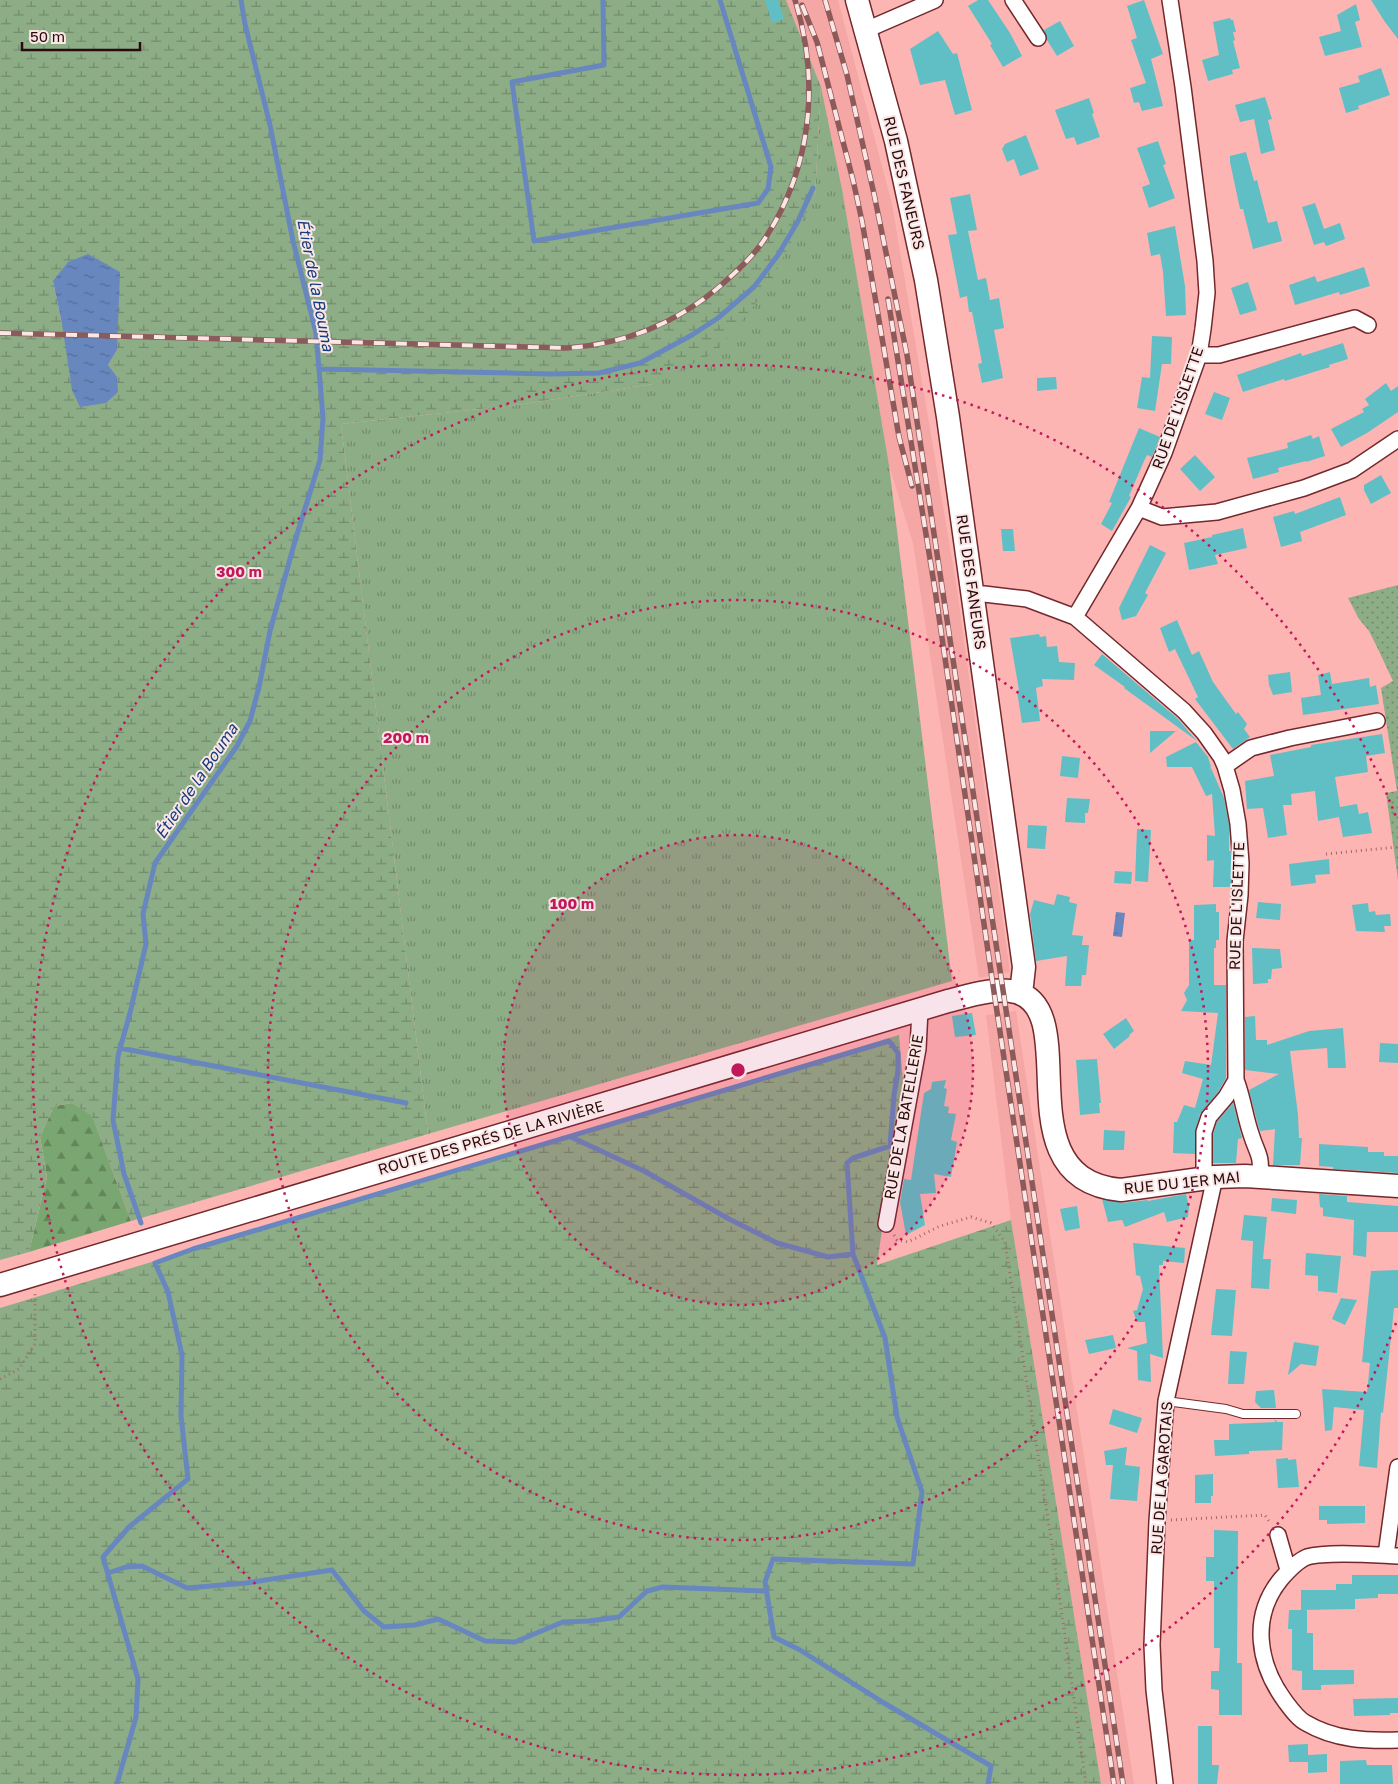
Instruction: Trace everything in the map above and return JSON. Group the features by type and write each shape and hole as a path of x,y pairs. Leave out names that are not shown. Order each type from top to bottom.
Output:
{"street":[{"name":"RUE DES FANEURS","path":"857,0 896,141 926,280 949,426 1024,967 1021,994"},
{"path":"866,30 935,0"},
{"path":"1013,0 1038,38"},
{"name":"RUE DE L'ISLETTE","path":"1075,617 1139,508 1164,454 1199,355 1207,293 1205,261 1170,0"},
{"path":"1199,355 1219,355 1355,318 1368,325"},
{"path":"1139,508 1162,516 1226,510 1304,488 1352,470 1398,438"},
{"name":"RUE DE L'ISLETTE","path":"972,594 1027,600 1075,617 1184,712 1204,733 1221,757 1232,790 1237,816 1241,864 1235,941 1236,1080 1251,1135 1261,1158 1260,1176"},
{"path":"1225,766 1251,748 1290,738 1376,721"},
{"name":"ROUTE DES PRÉS DE LA RIVIÈRE","path":"0,1285 920,1010 982,993 1003,991 1021,994"},
{"name":"RUE DU 1ER MAI","path":"1021,994 1033,1003 1041,1015 1046,1042 1053,1127 1057,1146 1065,1160 1084,1178 1108,1188 1121,1190 1210,1178 1260,1176 1398,1186"},
{"name":"RUE DE LA BATELLERIE","path":"886,1224 918,1049 920,1010"},
{"path":"1210,1178 1204,1132 1209,1117 1226,1097 1236,1080"},
{"name":"RUE DE LA GAROTAIS","path":"1165,1784 1154,1690 1152,1645 1166,1401 1210,1178"},
{"path":"1398,1467 1392,1556 1323,1554 1305,1558 1288,1570 1276,1585 1262,1613 1260,1638 1273,1685 1304,1723 1331,1735 1365,1741 1398,1740"},
{"path":"1278,1536 1288,1570"}],"lane":[{"path":"1166,1401 1226,1409 1244,1414 1296,1414"}],"path":[{"path":"1326,854 1398,848"},
{"path":"886,1224 897,1240 908,1242 940,1226 971,1217 991,1223 1005,1242 1052,1545 1086,1784"},
{"path":"0,1379 19,1368 35,1344 35,1299 32,1276"},
{"path":"1158,1521 1265,1515 1278,1536"}],"shaded area":[{"path":"786,0 838,0 892,204 956,583 1010,972 979,978 913,543 889,465 842,189 821,87"},
{"path":"1016,1011 1134,1784 1101,1784 1011,1220 986,1015"}],"green space":[{"path":"0,0 786,0 821,87 815,196 767,289 716,352 653,384 517,405 341,424 428,1134 131,1221 92,1116 72,1103 54,1106 40,1137 47,1177 29,1252 0,1260","holes":["53,281 117,350 108,365 62,324"]},
{"path":"821,87 842,189 889,465 952,981 428,1134 341,424 517,405 653,384 815,196"},
{"path":"1398,585 1398,880 1386,793 1397,791 1381,688 1393,681 1369,631 1359,619 1348,598"},
{"path":"899,1035 903,1081 877,1265 1011,1220 1101,1784 0,1784 0,1308"},
{"path":"72,1103 92,1115 131,1221 29,1252 47,1177 40,1137 54,1106"}],"water":[{"path":"88,254 120,272 117,350 108,365 117,377 118,392 106,403 80,407 72,390 53,281 68,262"},
{"path":"1116,912 1125,913 1122,937 1113,936"}],"building":[{"path":"765,0 778,0 784,19 772,23"},
{"path":"978,0 988,0 1010,33 1022,56 1003,67 990,45 992,44 968,6"},
{"path":"1144,0 1163,54 1151,59 1163,106 1142,111 1139,102 1134,103 1130,88 1146,83 1131,40 1137,38 1127,6"},
{"path":"1371,0 1398,0 1398,39 1385,22"},
{"path":"1356,4 1360,20 1355,22 1362,47 1325,56 1319,37 1341,31 1337,15"},
{"path":"1230,18 1233,20 1236,32 1233,32 1235,40 1233,41 1240,68 1232,70 1233,74 1208,81 1202,60 1219,55 1213,22"},
{"path":"1060,21 1074,46 1057,56 1047,40 1044,30"},
{"path":"938,31 953,54 957,53 972,110 955,115 945,80 920,85 910,49"},
{"path":"1381,68 1390,95 1358,106 1359,109 1346,113 1339,88 1360,82 1358,76"},
{"path":"1265,97 1272,119 1268,120 1275,150 1261,154 1254,119 1240,122 1235,105"},
{"path":"1089,98 1100,137 1077,145 1074,137 1066,139 1055,110"},
{"path":"1026,135 1039,169 1020,176 1014,159 1007,162 1002,149 1005,144"},
{"path":"1158,141 1166,164 1163,165 1175,198 1149,208 1142,187 1150,184 1137,148"},
{"path":"1246,152 1254,181 1257,180 1268,223 1277,221 1282,241 1253,249 1243,209 1240,209 1230,162 1230,156"},
{"path":"970,194 977,230 968,231 978,280 986,278 990,300 999,298 1004,328 994,330 1003,378 982,383 978,364 982,363 972,312 969,312 967,296 960,298 948,235 957,234 950,198"},
{"path":"1315,203 1324,229 1340,223 1345,239 1326,246 1324,242 1314,245 1302,207"},
{"path":"1175,226 1185,286 1186,315 1166,316 1160,254 1151,256 1147,233"},
{"path":"1364,267 1370,286 1340,295 1339,292 1295,305 1289,285 1315,276 1317,282"},
{"path":"1248,282 1257,310 1240,315 1231,288"},
{"path":"1152,336 1172,337 1171,364 1162,364 1155,411 1137,408 1142,377 1150,378"},
{"path":"1343,343 1348,359 1329,365 1330,367 1243,392 1237,375 1301,353 1302,356"},
{"path":"1056,377 1057,389 1037,391 1037,378"},
{"path":"1386,383 1391,391 1398,386 1398,412 1367,433 1341,447 1331,429 1364,412 1362,409 1369,405 1365,399"},
{"path":"1214,392 1230,398 1222,420 1205,414"},
{"path":"1139,428 1160,437 1152,457 1147,455 1129,496 1131,497 1112,531 1101,524 1112,503 1109,502"},
{"path":"1311,435 1313,439 1319,436 1325,456 1278,468 1279,472 1253,479 1247,458 1288,448 1287,443"},
{"path":"1195,455 1215,477 1200,491 1180,469"},
{"path":"1381,475 1391,493 1371,504 1364,490 1364,485"},
{"path":"1340,497 1346,515 1300,532 1302,541 1281,547 1273,517 1294,511 1295,514"},
{"path":"1243,528 1247,548 1215,555 1218,564 1189,570 1184,543"},
{"path":"1001,529 1013,529 1015,551 1003,551"},
{"path":"1150,545 1166,553 1145,593 1148,595 1136,616 1122,620 1119,608"},
{"path":"1177,620 1192,655 1199,651 1213,682 1236,714 1238,712 1247,724 1244,729 1250,737 1233,749 1195,699 1198,697 1175,649 1169,652 1160,628"},
{"path":"1039,634 1040,637 1046,636 1047,647 1057,646 1059,662 1075,663 1074,680 1042,679 1043,686 1036,688 1040,721 1022,723 1017,691 1019,690 1010,638"},
{"path":"1102,654 1177,718 1197,741 1094,665"},
{"path":"1290,672 1292,692 1273,695 1268,675"},
{"path":"1330,672 1332,684 1369,678 1370,687 1376,685 1379,704 1303,715 1301,698 1321,695 1318,675"},
{"path":"1150,731 1176,731 1150,753"},
{"path":"1382,734 1385,753 1366,756 1368,772 1335,777 1340,807 1357,804 1359,814 1368,812 1372,833 1343,837 1339,817 1318,821 1315,791 1291,794 1292,805 1283,805 1287,835 1268,838 1263,808 1247,809 1245,781 1274,776 1270,755 1311,747 1311,745"},
{"path":"1196,742 1208,757 1211,767 1209,769 1211,768 1224,798 1229,825 1229,851 1231,851 1232,863 1231,887 1213,887 1214,860 1207,861 1207,835 1215,836 1212,794 1206,796 1192,767 1167,767 1166,757"},
{"path":"1062,756 1080,758 1078,778 1060,776"},
{"path":"1067,798 1090,799 1088,813 1085,813 1085,823 1065,822"},
{"path":"1028,825 1047,826 1045,849 1027,848"},
{"path":"1137,829 1151,830 1148,882 1135,881"},
{"path":"1329,859 1330,874 1315,875 1316,883 1291,886 1289,864"},
{"path":"1115,871 1132,872 1131,884 1114,883"},
{"path":"1057,894 1070,897 1069,902 1077,904 1072,935 1083,936 1082,945 1089,945 1086,975 1082,975 1081,986 1065,986 1067,956 1036,961 1030,914 1034,900 1054,905"},
{"path":"1258,902 1281,904 1280,920 1256,918"},
{"path":"1368,903 1369,912 1375,911 1376,915 1390,914 1391,926 1384,926 1385,932 1356,931 1352,905"},
{"path":"1216,904 1216,912 1219,912 1219,940 1216,940 1216,948 1214,948 1214,985 1226,985 1226,1078 1218,1092 1200,1114 1195,1132 1195,1154 1173,1153 1174,1122 1177,1122 1184,1105 1195,1108 1203,1079 1182,1073 1185,1061 1211,1065 1218,1013 1181,1011 1187,1000 1184,993 1189,985 1189,940 1194,940 1194,905"},
{"path":"1252,948 1280,949 1282,968 1272,969 1271,979 1268,979 1268,983 1253,984"},
{"path":"972,1013 976,1035 955,1037 952,1016"},
{"path":"1255,1016 1256,1040 1267,1040 1267,1045 1309,1031 1343,1028 1346,1068 1328,1068 1327,1048 1290,1051 1299,1138 1302,1138 1300,1165 1273,1165 1275,1129 1260,1131 1258,1125 1249,1090 1279,1074 1245,1070 1245,1017"},
{"path":"1126,1018 1134,1031 1114,1049 1103,1034"},
{"path":"1380,1043 1398,1044 1398,1063 1379,1062"},
{"path":"1097,1059 1101,1103 1099,1103 1100,1113 1080,1115 1076,1060"},
{"path":"946,1080 944,1088 947,1089 944,1106 949,1107 948,1113 956,1114 951,1140 957,1142 951,1177 934,1174 936,1193 920,1194 925,1225 906,1235 900,1202 904,1179 911,1180 924,1093 931,1089 932,1082"},
{"path":"1233,1103 1242,1138 1238,1139 1236,1163 1213,1163 1213,1134 1217,1122"},
{"path":"1104,1130 1125,1131 1124,1150 1103,1150"},
{"path":"1319,1144 1368,1147 1368,1152 1384,1152 1384,1156 1398,1156 1398,1173 1333,1169 1333,1167 1319,1166"},
{"path":"1186,1194 1189,1207 1188,1217 1167,1222 1164,1212 1125,1227 1122,1220 1108,1222 1102,1199 1123,1203 1148,1201"},
{"path":"1319,1194 1347,1196 1347,1202 1398,1206 1398,1232 1367,1232 1366,1257 1353,1255 1354,1220 1323,1216"},
{"path":"1272,1198 1297,1200 1296,1214 1271,1211"},
{"path":"1077,1206 1080,1228 1065,1231 1060,1209"},
{"path":"1244,1215 1267,1217 1263,1259 1271,1259 1269,1289 1251,1288 1253,1241 1241,1240"},
{"path":"1133,1243 1185,1248 1184,1263 1163,1261 1163,1265 1159,1265 1163,1358 1150,1354 1151,1382 1138,1380 1137,1351 1127,1348 1147,1343 1145,1322 1137,1322 1133,1311 1137,1310 1143,1289 1140,1276 1136,1275"},
{"path":"1306,1253 1341,1256 1337,1293 1318,1291 1318,1276 1305,1275"},
{"path":"1398,1270 1398,1308 1394,1308 1383,1413 1381,1412 1377,1468 1359,1466 1364,1410 1334,1407 1332,1430 1325,1431 1322,1389 1367,1392 1370,1363 1362,1362 1371,1271"},
{"path":"1216,1289 1236,1290 1232,1336 1211,1335"},
{"path":"1341,1298 1357,1300 1345,1325 1332,1319"},
{"path":"1113,1335 1116,1348 1089,1354 1085,1340"},
{"path":"1294,1342 1319,1346 1316,1366 1301,1364 1288,1375"},
{"path":"1230,1351 1247,1352 1244,1384 1228,1384"},
{"path":"1274,1390 1276,1408 1261,1408 1255,1402 1256,1391"},
{"path":"1113,1409 1142,1418 1137,1433 1109,1424"},
{"path":"1274,1420 1283,1422 1282,1450 1249,1451 1249,1454 1215,1456 1214,1440 1229,1440 1229,1424 1276,1422"},
{"path":"1127,1447 1125,1465 1140,1467 1137,1501 1110,1499 1113,1465 1106,1465 1104,1451"},
{"path":"1288,1458 1288,1460 1296,1459 1299,1487 1278,1488 1276,1459"},
{"path":"1213,1474 1213,1496 1211,1496 1211,1503 1195,1503 1195,1475"},
{"path":"1319,1506 1365,1506 1365,1523 1327,1524 1327,1520 1319,1520"},
{"path":"1214,1530 1238,1531 1237,1663 1242,1663 1242,1715 1219,1715 1219,1690 1211,1689 1211,1671 1219,1671 1220,1648 1214,1648 1214,1581 1206,1581 1206,1557 1214,1557"},
{"path":"1352,1575 1398,1575 1398,1594 1378,1594 1378,1598 1355,1599 1355,1609 1301,1610 1301,1590 1336,1590 1336,1584 1352,1584"},
{"path":"1289,1610 1307,1610 1307,1633 1313,1633 1313,1670 1354,1670 1354,1684 1321,1685 1321,1690 1302,1690 1302,1671 1292,1670 1292,1629 1288,1629"},
{"path":"1398,1698 1398,1713 1354,1716 1353,1699"},
{"path":"1198,1726 1212,1726 1212,1765 1219,1765 1217,1784 1198,1784"},
{"path":"1308,1744 1308,1755 1327,1754 1327,1772 1308,1773 1308,1762 1289,1762 1288,1745"},
{"path":"1366,1760 1367,1765 1392,1765 1393,1784 1340,1784 1340,1761"}],"waterway":[{"name":"Étier de la Bouma","path":"141,1223 124,1174 113,1120 118,1056 146,944 143,914 155,863 237,746 250,721 270,631 320,460 323,418 316,333 293,241 270,125 245,24 241,0"},
{"path":"603,0 604,65 512,82 534,241 758,203 768,189 771,167 720,0"},
{"path":"319,369 551,374 599,373 640,363 692,335 718,318 754,287 778,255 798,221 813,188"},
{"path":"117,1784 136,1717 138,1679 103,1557 129,1527 188,1479 181,1416 182,1355 168,1292 155,1263 193,1249 889,1041 898,1053 898,1071 890,1146 853,1158 847,1163 853,1254 885,1338 897,1417 922,1492 913,1564 773,1559 765,1582 774,1637 800,1650 884,1703 991,1766 988,1784"},
{"path":"120,1048 406,1103"},
{"path":"571,1137 644,1171 729,1219 777,1243 828,1257 853,1254"},
{"path":"108,1573 126,1567 142,1566 187,1588 246,1583 332,1570 364,1611 384,1627 415,1625 438,1619 485,1641 515,1642 563,1622 619,1617 647,1591 663,1587 766,1591"}],"railway":[{"path":"0,333 567,348 609,342 648,330 685,312 719,287 756,251 781,210 802,152 807,122 809,91 807,61 803,30 795,0"},
{"path":"825,0 847,75 907,355 1123,1784"},
{"path":"802,5 817,42 853,180 862,221 899,437 912,486"},
{"path":"888,299 935,590 1114,1784"}]}
